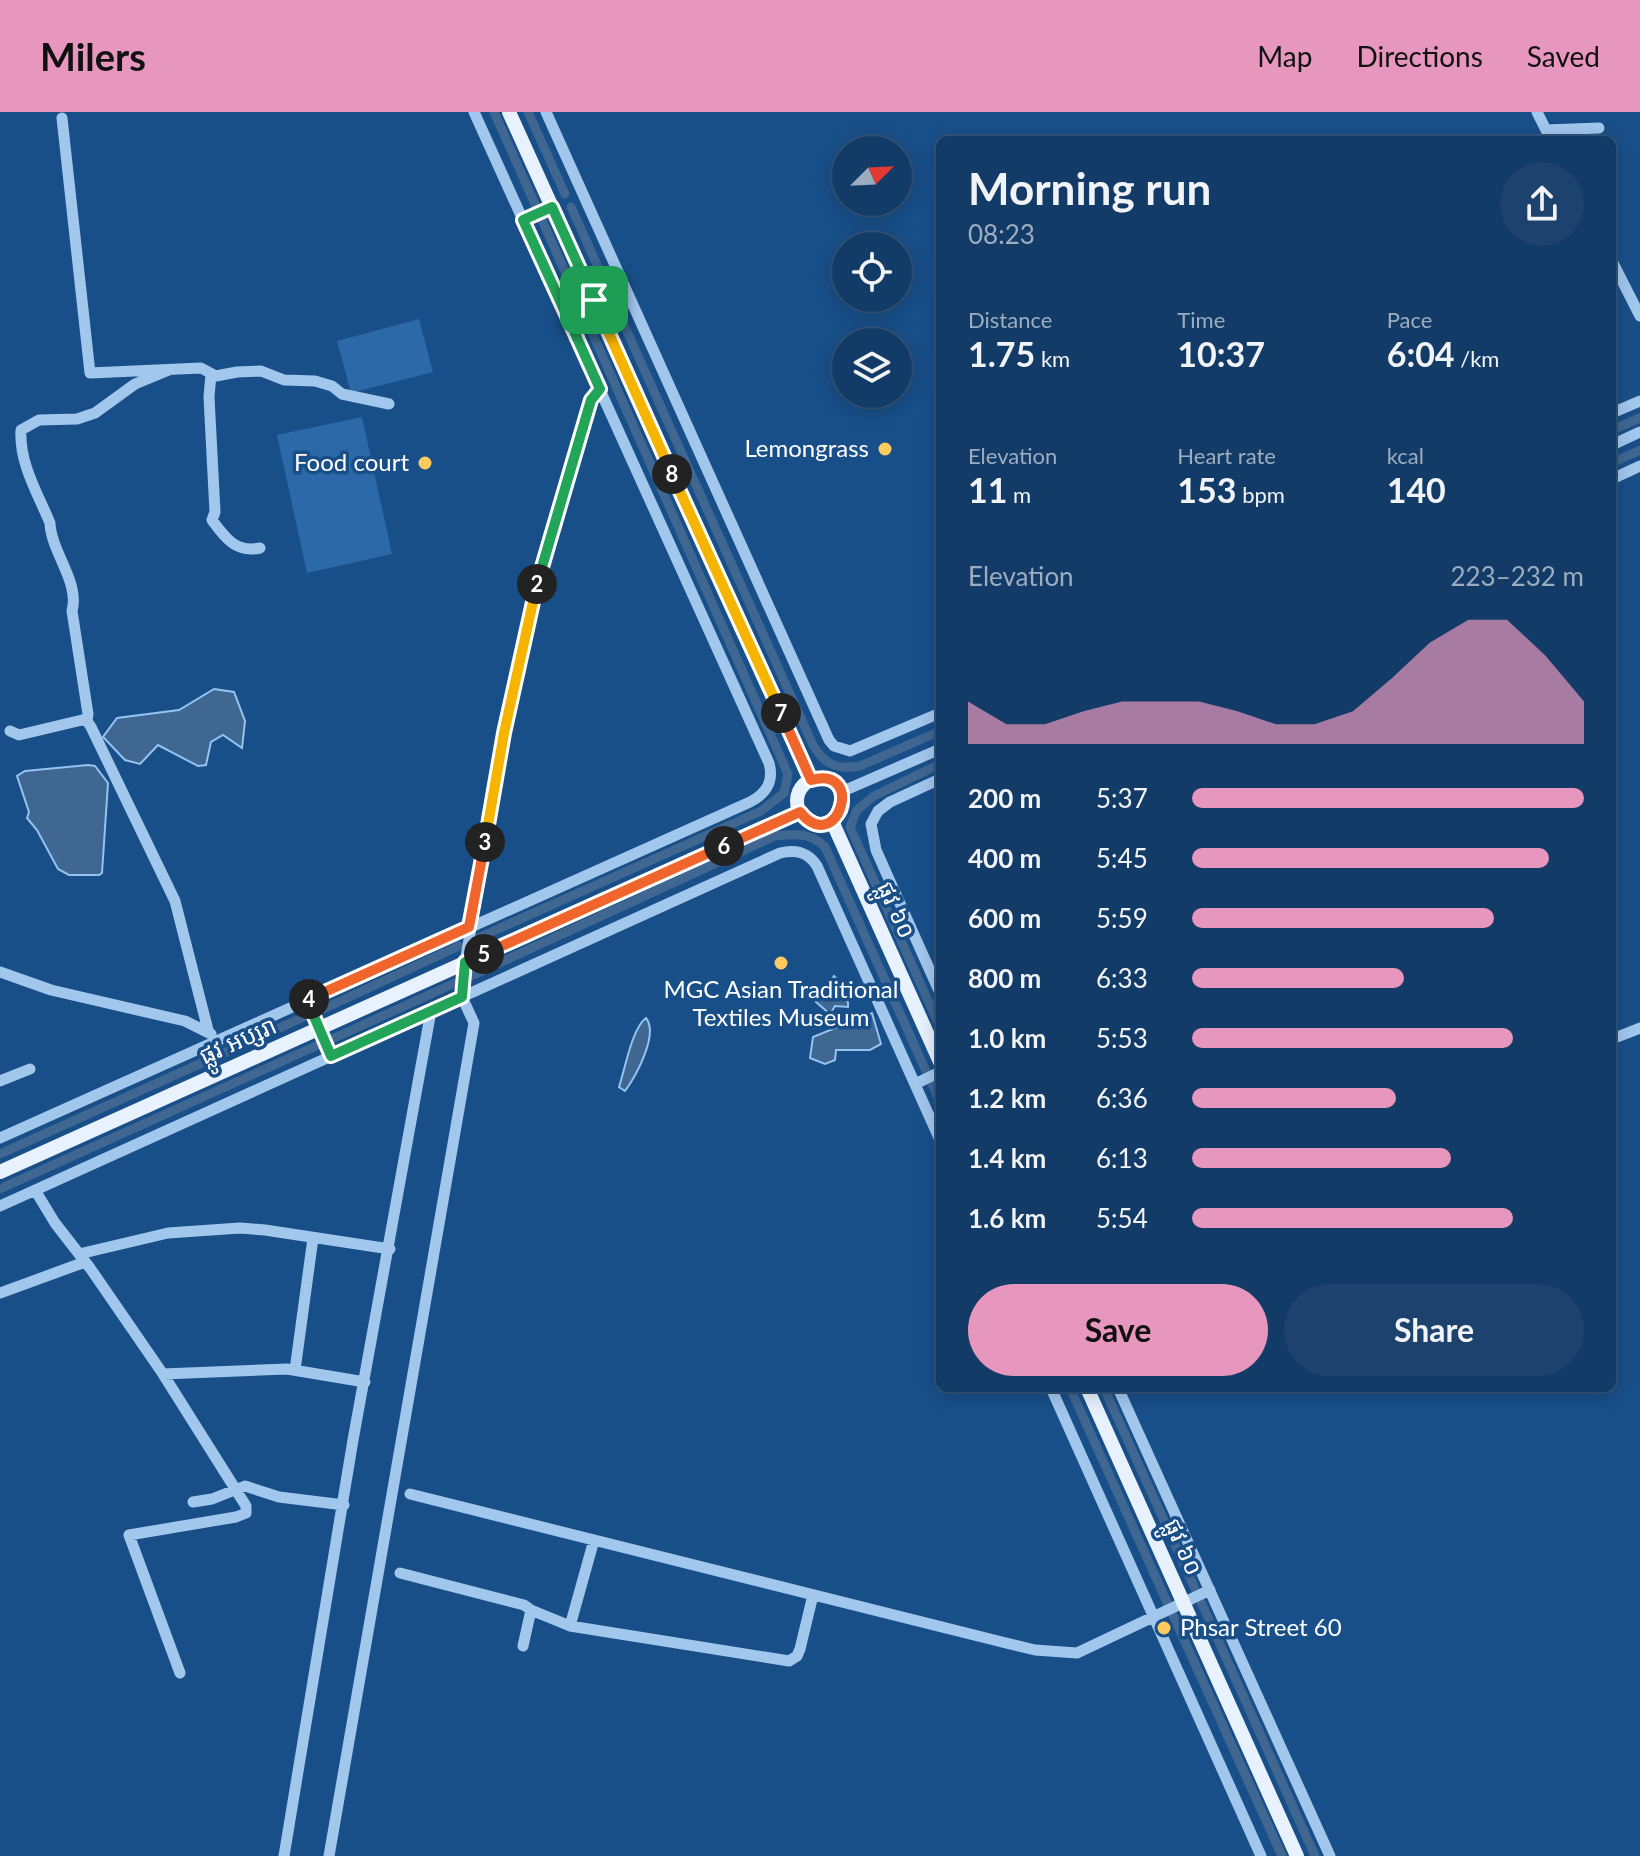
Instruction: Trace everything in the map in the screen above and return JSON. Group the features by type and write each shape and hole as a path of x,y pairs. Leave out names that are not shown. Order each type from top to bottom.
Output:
{"main road":[{"path":"509,112 544,211 811,780"},
{"path":"828,779 841,792 842,809 832,821 816,824 800,812 799,792 811,780 828,779"},
{"name":"ផ្លូវ អប្សរា","path":"0,1172 800,812"},
{"name":"ផ្លូវ ៦០","path":"832,821 936,1053"},
{"path":"307,1000 331,1056"},
{"name":"ផ្លូវ ៦០","path":"1089,1392 1180,1603 1297,1856"}],"street":[{"path":"0,1138 750,802 770,785 772,775 769,763 474,112"},
{"path":"546,112 829,740 834,746 850,751 936,715"},
{"path":"1537,112 1549,135 1599,128"},
{"path":"62,118 90,373 154,368 201,368 211,374 225,375 261,371 284,380 315,381 332,386 342,394 389,404"},
{"path":"523,220 544,211"},
{"path":"1616,269 1640,316"},
{"path":"170,370 135,384 95,413 77,419 39,420 21,430 20,445 72,591 87,721 175,901 208,1030"},
{"path":"211,374 209,397 215,512 212,520 234,546 248,550 260,548"},
{"path":"329,1856 474,1023 462,997 465,962 504,733 539,574 591,400 600,389"},
{"path":"1616,411 1640,401"},
{"path":"1616,443 1640,432"},
{"path":"1616,477 1640,466"},
{"path":"10,731 19,735 74,721 87,721"},
{"path":"841,792 936,751"},
{"path":"936,781 890,802 878,811 871,824 876,850 936,984"},
{"path":"0,1206 792,850 811,858 817,866 918,1082 936,1129"},
{"path":"0,972 51,990 185,1021 208,1030 217,1040"},
{"path":"284,1856 431,1011"},
{"path":"1616,1037 1640,1028"},
{"path":"0,1081 30,1069"},
{"path":"918,1082 936,1074"},
{"path":"35,1190 55,1223 163,1374 246,1506 246,1513 242,1515 129,1535 180,1673"},
{"path":"0,1293 82,1258 168,1233 265,1230 390,1249"},
{"path":"295,1370 313,1238"},
{"path":"163,1374 256,1368 295,1370 365,1382"},
{"path":"1053,1392 1156,1615 1261,1856"},
{"path":"1120,1392 1330,1856"},
{"path":"193,1502 252,1487 279,1497 344,1505"},
{"path":"410,1494 1035,1650 1065,1654 1096,1646 1210,1590"},
{"path":"570,1626 594,1540"},
{"path":"400,1573 515,1601 570,1626 789,1661 797,1656 800,1649 813,1595"},
{"path":"523,1646 531,1610"}],"shaded area":[{"path":"419,319 433,372 351,393 337,341"},
{"path":"362,417 392,554 307,573 277,435"},
{"path":"214,689 234,692 245,721 242,748 223,735 211,742 206,765 198,766 158,745 140,764 125,760 103,737 117,718 179,710"},
{"path":"95,766 108,783 102,873 69,875 58,869 27,818 29,812 17,776 25,771"},
{"path":"834,976 844,986 843,997 848,1007 835,1006 830,1014 816,1002"},
{"path":"872,1013 881,1044 870,1050 836,1050 835,1060 825,1064 810,1058 813,1037"},
{"path":"646,1018 650,1034 648,1044 640,1066 625,1091 619,1087 626,1060 637,1030"}],"waterway":[{"path":"480,937 761,811 784,793 788,774 494,112"},
{"path":"528,112 565,194"},
{"path":"571,207 813,745 832,764 860,766 936,733"},
{"path":"1616,428 1640,418"},
{"path":"1616,461 1640,450"},
{"path":"936,766 874,796 857,810 850,827 936,1018"},
{"path":"471,976 775,836 808,836 825,847 936,1093"},
{"path":"319,1011 459,946"},
{"path":"332,1039 455,983"},
{"path":"0,1154 306,1016"},
{"path":"0,1189 318,1045"},
{"path":"1072,1392 1282,1856"},
{"path":"1106,1392 1195,1589"},
{"path":"1201,1602 1315,1856"}],"place":[{"name":"Lemongrass","path":"885,449"},
{"name":"Food court","path":"425,463"},
{"name":"MGC Asian Traditional Textiles Museum","path":"781,963"},
{"name":"Phsar Street 60","path":"1164,1628"}],"route":[{"path":"552,207 594,300 811,780 821,778 835,783 843,797 842,809 832,821 824,824 810,822 800,812 465,962 462,997 331,1056 307,1000 469,927 504,733 539,574 591,400 600,389 523,220 552,207"}]}
